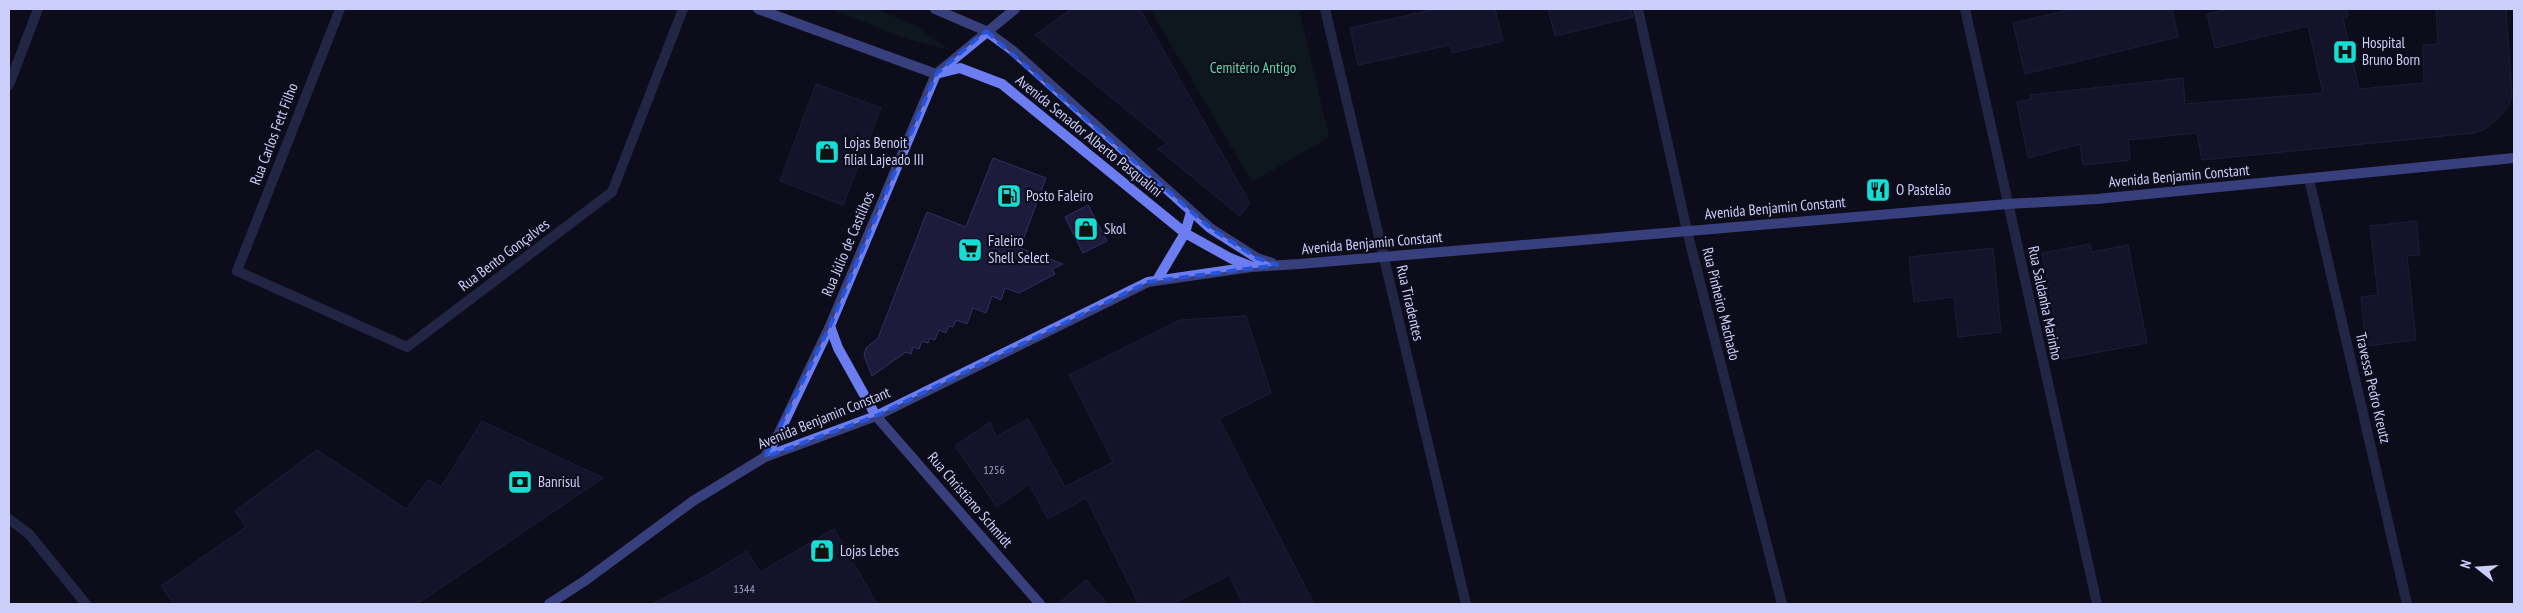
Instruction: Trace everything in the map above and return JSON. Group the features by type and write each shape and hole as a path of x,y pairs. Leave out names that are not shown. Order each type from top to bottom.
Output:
{"main road":[{"path":"758,9 936,74"},
{"name":"Avenida Senador Alberto Pasqualini","path":"935,9 986,30 1012,50 1210,228"},
{"name":"Rua Júlio de Castilhos","path":"765,456 779,433 830,326 936,74 986,30 1015,9"},
{"name":"Avenida Senador Alberto Pasqualini","path":"936,74 960,68 1002,84 1185,233 1230,258 1251,266"},
{"name":"Avenida Benjamin Constant","path":"549,604 586,580 693,500 765,456 876,416 1148,282 1251,266 2008,204 2097,199 2514,158"},
{"path":"1157,280 1185,233 1191,212"},
{"name":"Avenida Benjamin Constant","path":"1210,228 1257,258 1277,265"},
{"path":"830,326 838,348 876,416"},
{"name":"Rua Christiano Schmidt","path":"876,416 1040,604"}],"street":[{"path":"9,85 38,9"},
{"name":"Rua Carlos Fett Filho","path":"237,271 340,9"},
{"name":"Rua Bento Gonçalves","path":"237,271 407,347 612,192 683,9"},
{"name":"Rua Tiradentes","path":"1325,9 1466,604"},
{"name":"Rua Pinheiro Machado","path":"1638,9 1688,231 1782,604"},
{"name":"Rua Saldanha Marinho","path":"1965,9 2097,604"},
{"name":"Travessa Pedro Kreutz","path":"2309,179 2408,604"},
{"path":"9,519 29,534 86,604"}],"highlighted area":[{"path":"986,31 1210,228 1257,258 1277,265 1148,282 876,416 765,457 830,326 936,74"}],"green space":[{"path":"831,9 875,9 914,25 950,50 907,39"},
{"name":"Cemitério Antigo","path":"1150,9 1299,9 1329,137 1252,182"}],"building":[{"path":"1071,9 1140,9 1250,203 1240,216 1158,149 1167,143 1035,35"},
{"path":"1436,9 1495,9 1503,41 1452,53 1450,45 1358,65 1350,28"},
{"path":"1548,9 1631,9 1633,17 1555,36"},
{"path":"2073,9 2172,9 2178,37 2025,74 2013,23"},
{"name":"Hospital Bruno Born","path":"2230,9 2347,9 2348,17 2343,18 2359,89 2424,83 2423,45 2438,44 2436,9 2506,9 2512,96 2507,108 2497,119 2485,129 2474,133 2202,160 2197,133 2128,140 2130,160 2083,165 2080,144 2028,158 2017,102 2031,99 2030,95 2183,78 2185,104 2323,93 2308,26 2215,48 2207,14"},
{"name":"Lojas Benoit filial Lajeado III","path":"816,84 881,108 843,205 780,181"},
{"path":"993,158 1046,178 1020,248 1063,264 1052,269 1055,274 1019,293 1005,288 1001,300 992,296 986,313 973,308 967,324 956,320 953,327 949,326 946,333 939,330 935,340 930,338 928,343 922,341 919,349 913,347 911,354 906,352 872,376 864,355 866,348 878,338 927,212 966,227"},
{"name":"Skol","path":"1088,205 1107,241 1083,253 1065,217"},
{"path":"2416,221 2420,255 2407,256 2416,340 2366,346 2361,297 2378,295 2370,226"},
{"path":"2090,244 2092,252 2128,245 2147,343 2062,359 2042,253"},
{"path":"1993,248 2001,332 1958,337 1954,297 1914,302 1909,257"},
{"path":"1246,316 1271,393 1219,419 1314,604 1243,604 1229,575 1172,604 1139,604 1086,498 1048,519 1029,484 997,507 955,446 990,422 996,437 1028,419 1065,487 1113,462 1069,375 1180,320"},
{"path":"482,421 603,478 417,604 174,604 161,586 246,527 235,511 317,450 406,509 428,480 441,487"},
{"name":"Lojas Lebes","path":"834,529 877,604 652,604 710,574 747,551 760,572"},
{"path":"1086,580 1108,604 1058,604"}],"place":[{"name":"Hospital Bruno Born","path":"2345,52"},
{"name":"Lojas Benoit filial Lajeado III","path":"827,152"},
{"name":"O Pastelão","path":"1878,190"},
{"name":"Posto Faleiro","path":"1009,196"},
{"name":"Skol","path":"1086,229"},
{"name":"Faleiro Shell Select","path":"970,250"},
{"name":"Banrisul","path":"520,482"},
{"name":"Lojas Lebes","path":"822,551"}]}
